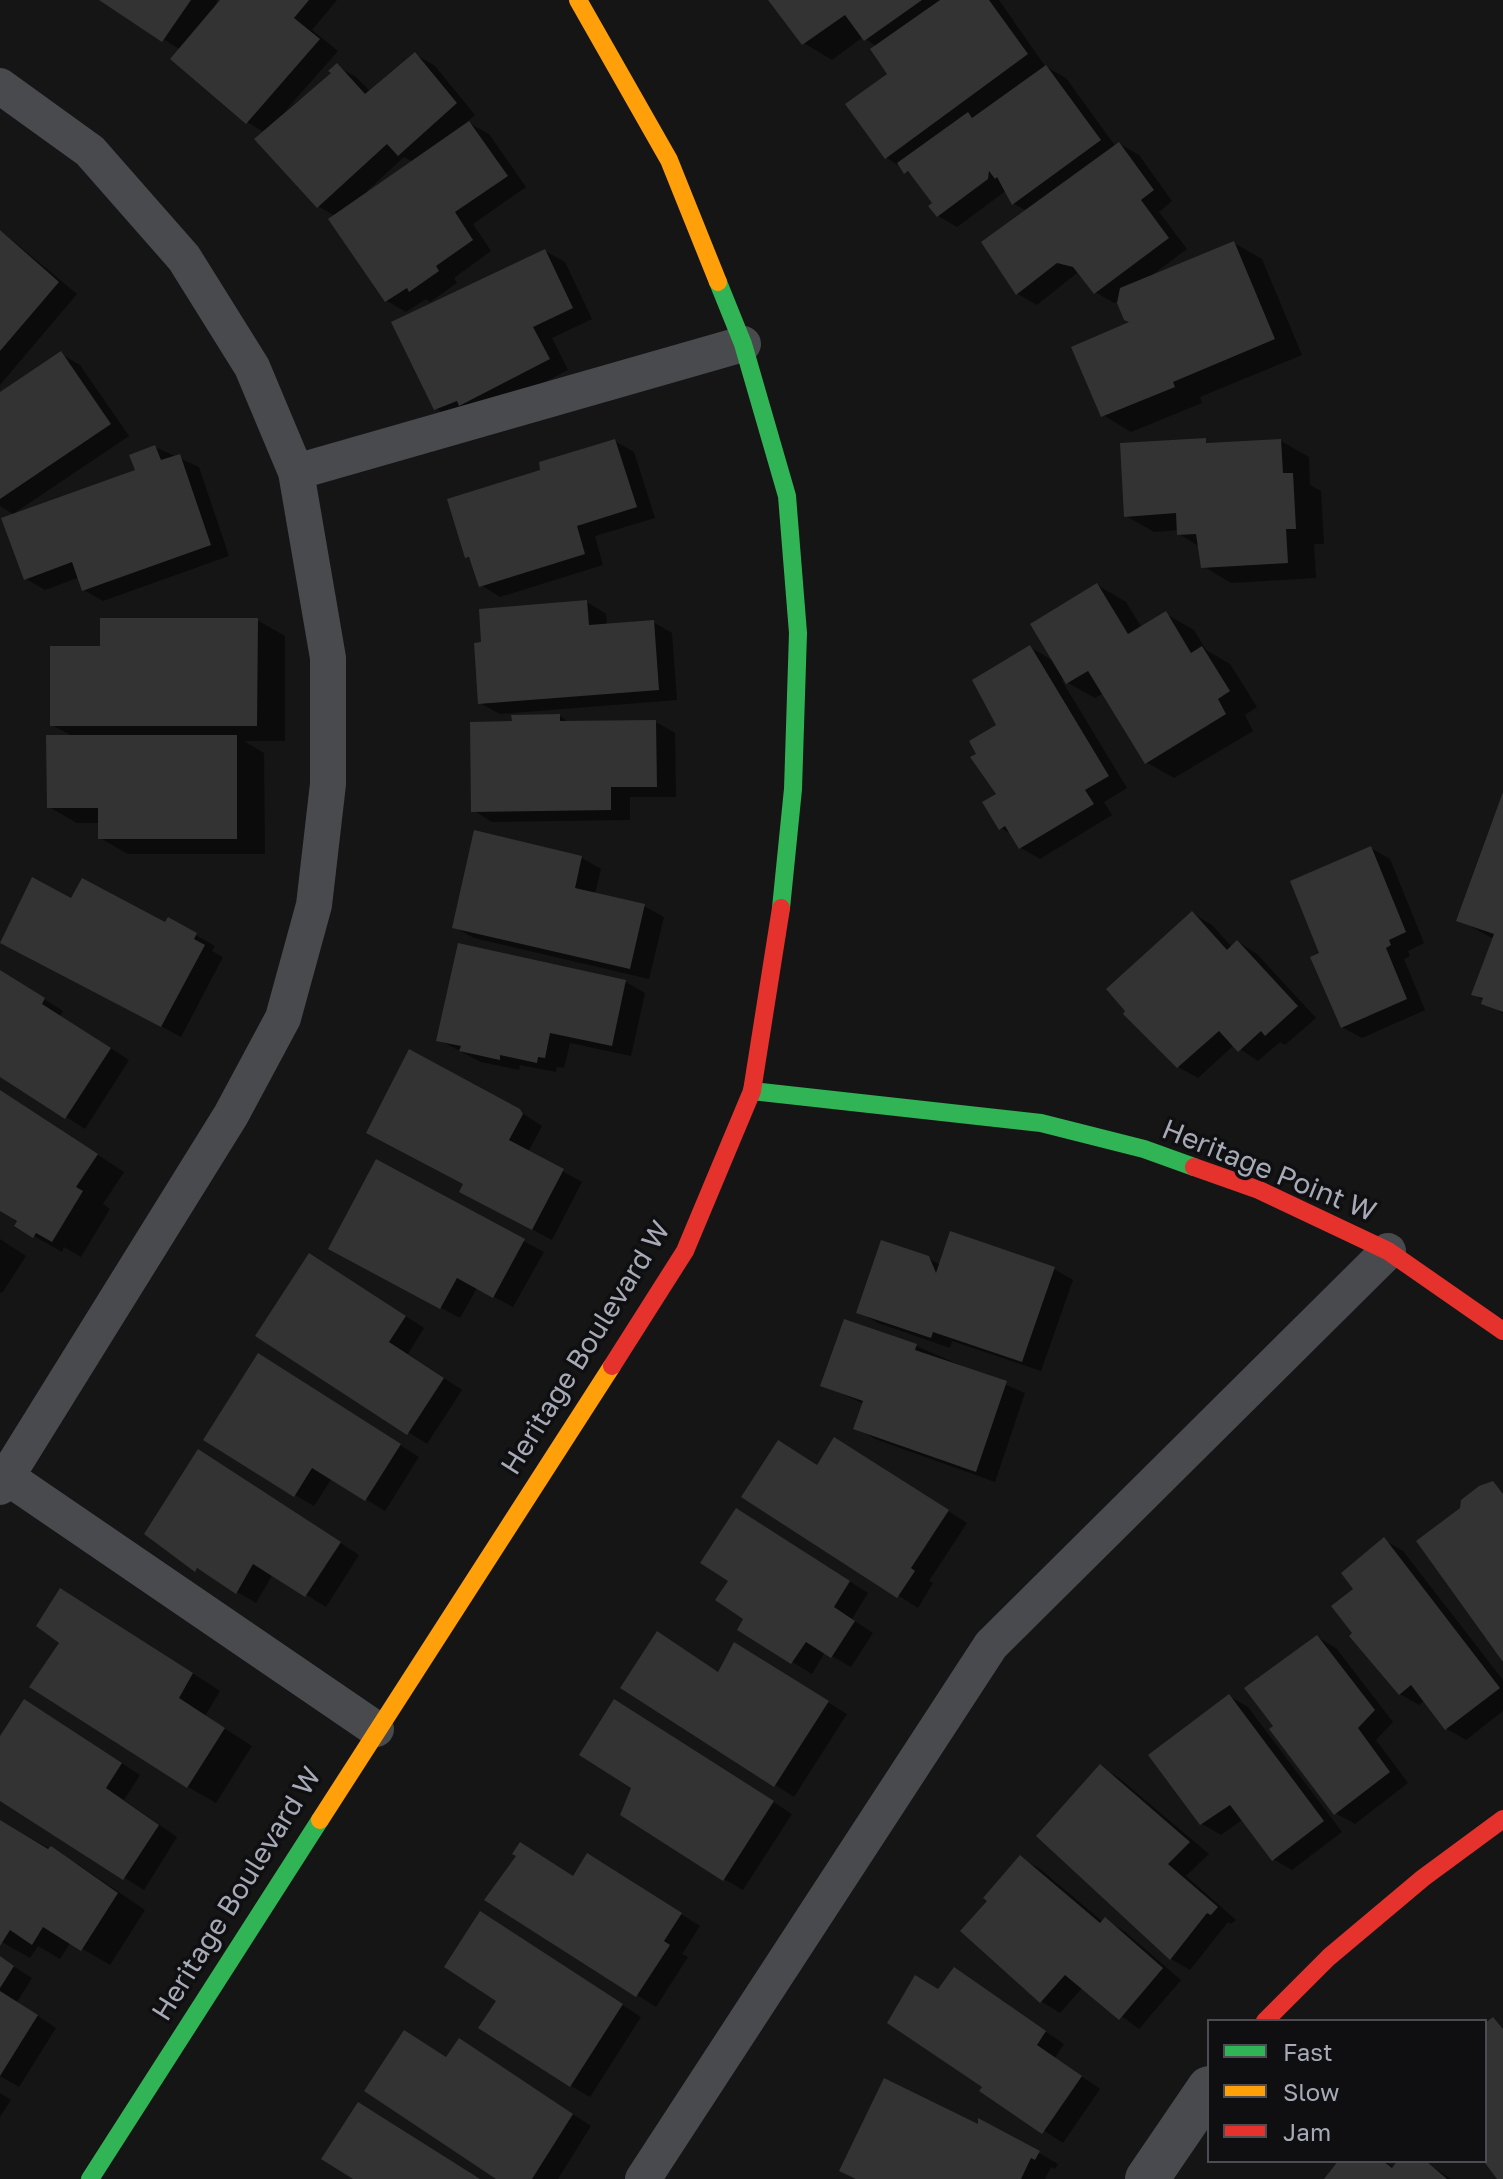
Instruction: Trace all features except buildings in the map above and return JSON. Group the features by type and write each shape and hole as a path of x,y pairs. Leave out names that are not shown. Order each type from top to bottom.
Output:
{"street":[{"name":"Heritage Boulevard W","path":"90,2179 685,1251 752,1091 777,953 793,789 798,633 787,496 743,344 669,160 578,0"},
{"name":"Heritage Point W","path":"752,1091 1041,1123 1144,1149 1259,1190 1388,1251 1503,1331"},
{"path":"1267,2019 1329,1957 1423,1878 1503,1819"},
{"path":"1147,2179 1207,2091"}],"lane":[{"path":"0,86 90,151 184,258 252,367 296,472 328,658 328,784 314,905 283,1018 231,1115 4,1482 376,1729"},
{"path":"296,472 743,344"},
{"path":"643,2179 991,1645 1388,1251"}],"traffic: fast":[{"path":"718,282 743,344 787,496 798,633 793,789 781,908"},
{"path":"752,1091 1041,1123 1144,1149 1194,1167"},
{"path":"90,2179 320,1820"}],"traffic: slow":[{"path":"578,0 669,160 718,282"},
{"path":"320,1820 612,1366"}],"traffic: jam":[{"path":"612,1366 685,1251 752,1091 781,908"},
{"path":"1194,1167 1259,1190 1388,1251 1503,1331"},
{"path":"1267,2019 1329,1957 1423,1878 1503,1819"}]}
